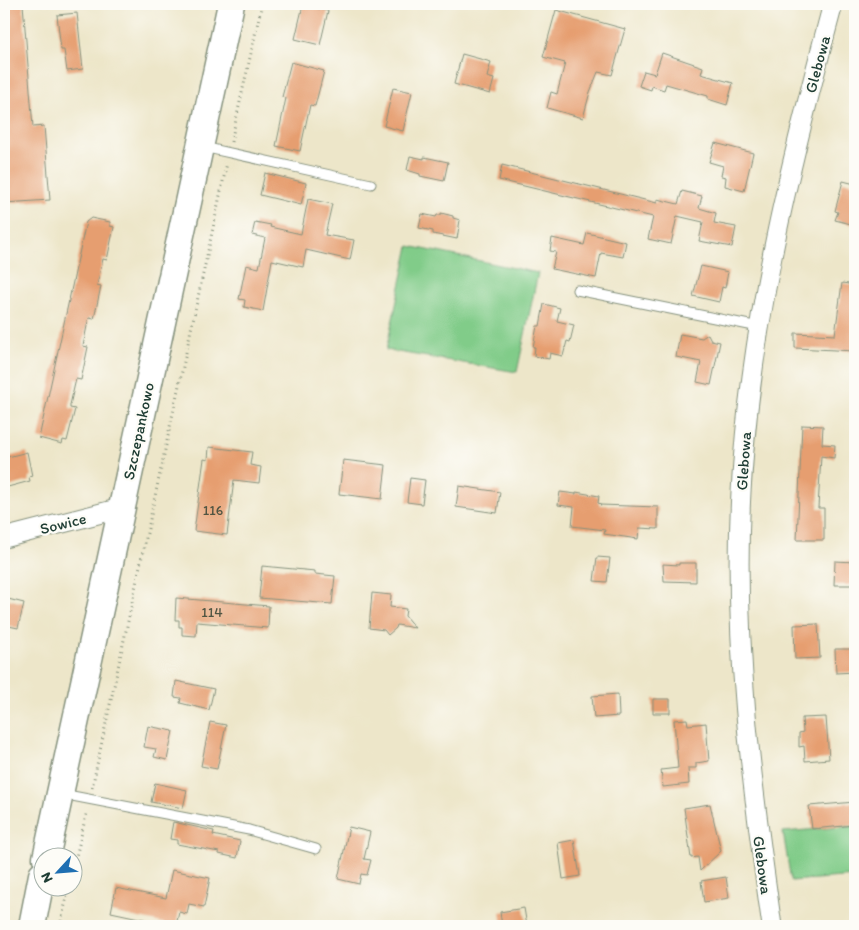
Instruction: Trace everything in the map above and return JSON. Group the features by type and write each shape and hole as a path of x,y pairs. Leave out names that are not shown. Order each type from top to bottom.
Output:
{"street":[{"name":"Szczepankowo","path":"48,848 231,4"},
{"name":"Glebowa","path":"772,926 754,802 746,724 739,610 740,493 746,421 759,327 783,198 833,4"},
{"name":"Sowice","path":"4,538 122,508"},
{"path":"32,926 37,898"}],"lane":[{"path":"200,146 371,184"},
{"path":"577,290 759,327"},
{"path":"60,793 249,830 316,849"}],"path":[{"path":"78,848 262,4"},
{"path":"60,926 67,898"}],"green space":[{"path":"409,246 538,273 517,372 386,350"},
{"path":"855,826 855,876 791,881 783,832"}],"building":[{"path":"4,4 23,4 33,127 44,126 50,200 4,203"},
{"path":"303,5 328,11 320,45 295,39"},
{"path":"556,10 625,29 612,75 598,72 583,118 547,108 551,92 557,94 565,63 543,57"},
{"path":"77,13 83,69 67,71 64,50 61,50 57,15"},
{"path":"662,53 703,67 701,74 733,83 727,105 708,99 708,96 666,84 664,90 652,86 651,90 639,86 644,71 655,74"},
{"path":"462,54 491,62 487,77 494,79 490,94 454,84"},
{"path":"291,62 324,71 315,106 310,105 300,151 276,146 286,98 282,97"},
{"path":"393,88 412,92 403,131 384,126"},
{"path":"715,143 753,153 744,191 725,186 726,177 721,176 723,166 709,162"},
{"path":"410,156 448,162 444,181 420,176 420,174 407,170"},
{"path":"502,165 657,203 657,199 678,204 682,191 702,196 699,208 716,213 714,223 736,227 732,247 699,241 703,222 677,216 671,244 648,239 653,217 499,180"},
{"path":"265,173 306,183 301,205 260,195"},
{"path":"843,181 855,184 855,225 835,220 838,212 835,211"},
{"path":"308,199 332,204 325,235 354,240 350,260 306,250 303,267 272,260 263,311 244,307 245,300 239,299 246,265 259,268 265,238 252,235 255,222 301,234"},
{"path":"441,213 460,220 457,239 433,234 433,231 419,228 422,214 436,217 441,215"},
{"path":"91,218 110,222 110,226 114,227 107,260 103,259 97,285 101,286 94,319 89,318 88,321 83,346 88,347 81,380 76,379 70,405 70,408 75,409 67,441 63,440 62,444 39,438 86,222"},
{"path":"587,233 626,242 623,257 601,253 596,278 552,269 556,252 550,251 552,238 584,245"},
{"path":"701,266 728,272 725,288 722,287 719,302 693,296"},
{"path":"842,283 855,285 855,351 795,348 795,333 835,335"},
{"path":"544,304 560,308 557,321 574,325 570,342 567,341 563,356 550,353 549,359 534,356 535,347 533,347 537,326 540,326"},
{"path":"680,334 702,338 708,334 711,340 720,342 711,385 697,382 701,362 676,357"},
{"path":"802,425 823,426 822,444 835,445 834,458 821,456 818,508 824,508 824,540 797,540"},
{"path":"209,447 252,452 250,465 261,467 259,483 234,480 227,535 194,531 204,459 208,460"},
{"path":"27,452 32,476 29,477 30,481 4,488 4,458"},
{"path":"343,460 386,465 382,499 339,494"},
{"path":"410,478 425,480 422,504 407,502"},
{"path":"459,486 500,492 497,513 456,507"},
{"path":"560,492 576,494 576,492 599,496 598,503 600,505 658,507 658,529 639,528 638,539 604,534 605,530 572,526 574,507 558,505"},
{"path":"597,557 610,558 607,582 594,581"},
{"path":"835,561 855,562 855,585 834,585"},
{"path":"679,563 696,563 696,582 664,581 663,564 679,565"},
{"path":"262,566 315,571 315,574 335,576 332,604 259,598"},
{"path":"372,593 391,595 390,607 406,609 405,616 415,628 397,625 388,635 384,630 369,628"},
{"path":"4,598 24,603 18,628 4,625"},
{"path":"176,598 269,606 268,628 197,622 196,636 182,635 182,627 179,627 179,620 175,620"},
{"path":"818,624 820,658 795,659 794,625"},
{"path":"835,649 855,649 855,672 836,673"},
{"path":"176,681 214,689 209,710 180,703 181,698 174,697"},
{"path":"618,694 619,716 594,718 592,696"},
{"path":"653,699 670,699 670,713 653,713"},
{"path":"826,717 829,759 805,761 804,746 799,747 799,733 803,732 802,718"},
{"path":"687,719 688,725 706,723 709,761 696,763 696,768 688,768 689,784 663,787 661,770 678,768 674,720"},
{"path":"210,722 226,725 217,769 201,766"},
{"path":"148,726 173,731 167,760 154,757 156,749 144,747"},
{"path":"155,783 187,790 183,808 151,802"},
{"path":"855,802 855,825 812,829 809,806"},
{"path":"710,804 721,851 700,871 698,857 691,858 684,808"},
{"path":"173,822 214,831 213,835 240,841 237,858 219,854 219,852 177,844 177,840 170,839"},
{"path":"349,827 370,832 364,859 371,860 367,875 361,874 359,884 338,879"},
{"path":"574,840 580,876 563,879 558,843"},
{"path":"172,870 210,878 204,907 189,904 187,914 179,912 176,926 111,912 116,888 166,898"},
{"path":"726,877 729,898 704,902 701,881"},
{"path":"524,908 527,926 502,926 500,912"}]}
